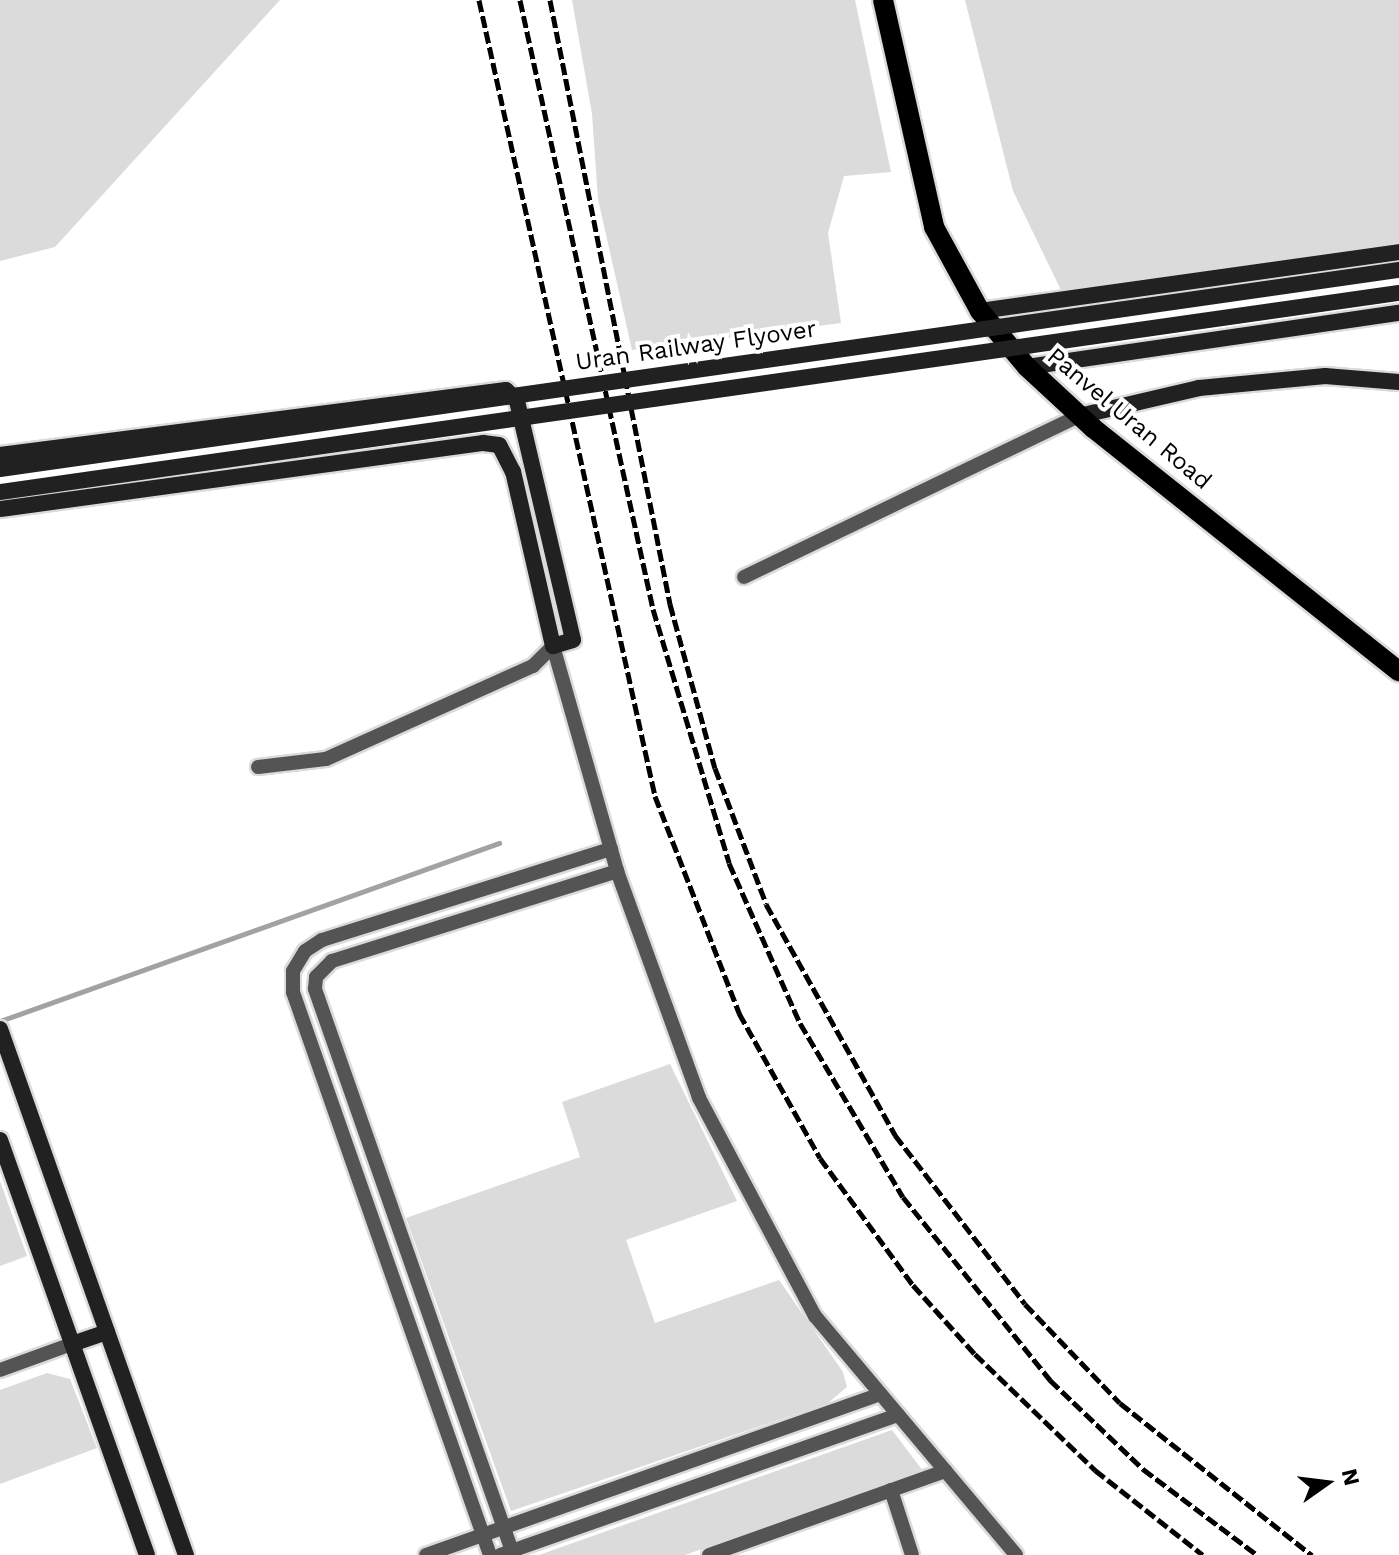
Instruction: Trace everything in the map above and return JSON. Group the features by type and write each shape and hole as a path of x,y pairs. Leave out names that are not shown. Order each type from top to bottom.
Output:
{"main road":[{"name":"Panvel Uran Road","path":"883,0 934,227 980,311 1027,367 1079,416 1399,671"},
{"path":"980,311 1399,252"},
{"name":"Uran Railway Flyover","path":"0,469 1399,270"},
{"name":"Uran Railway Flyover","path":"0,492 1399,293"},
{"path":"1027,367 1399,313"},
{"path":"1079,416 1199,388 1325,376 1399,382"},
{"path":"0,455 506,390 517,401 573,640 553,646 513,472 499,445 483,443 0,509"},
{"path":"0,1029 186,1555"},
{"path":"0,1140 147,1555"},
{"path":"72,1344 107,1332"}],"street":[{"path":"744,577 1079,416"},
{"path":"258,767 341,753 533,666 553,646 617,871 699,1098 815,1316 1016,1555"},
{"path":"490,1555 293,992 293,971 305,951 322,940 611,849"},
{"path":"617,871 332,961 316,977 315,989 504,1527 506,1553 898,1415"},
{"path":"0,1370 72,1344"},
{"path":"426,1555 880,1394"},
{"path":"709,1555 945,1471"},
{"path":"891,1490 912,1555"}],"shaded area":[{"path":"0,0 280,0 55,247 0,261"},
{"path":"572,0 855,0 891,172 844,176 828,233 841,323 632,350 598,199 592,114"},
{"path":"965,0 1399,0 1399,244 1061,290 1013,191"},
{"path":"670,1064 737,1201 626,1240 655,1323 779,1280 843,1372 847,1387 828,1403 511,1511 406,1218 580,1157 562,1102"},
{"path":"0,1181 27,1256 0,1266"},
{"path":"47,1373 70,1379 97,1448 0,1484 0,1390"},
{"path":"892,1430 923,1471 685,1555 539,1555"}],"waterway":[{"path":"0,1021 499,843"}],"railway":[{"path":"479,0 655,796 739,1013 820,1158 913,1285 975,1354 1095,1470 1203,1555"},
{"path":"520,0 653,609 729,863 800,1023 903,1197 1050,1380 1143,1469 1257,1555"},
{"path":"550,0 670,604 715,768 766,904 895,1135 1025,1304 1120,1403 1312,1555"}]}
